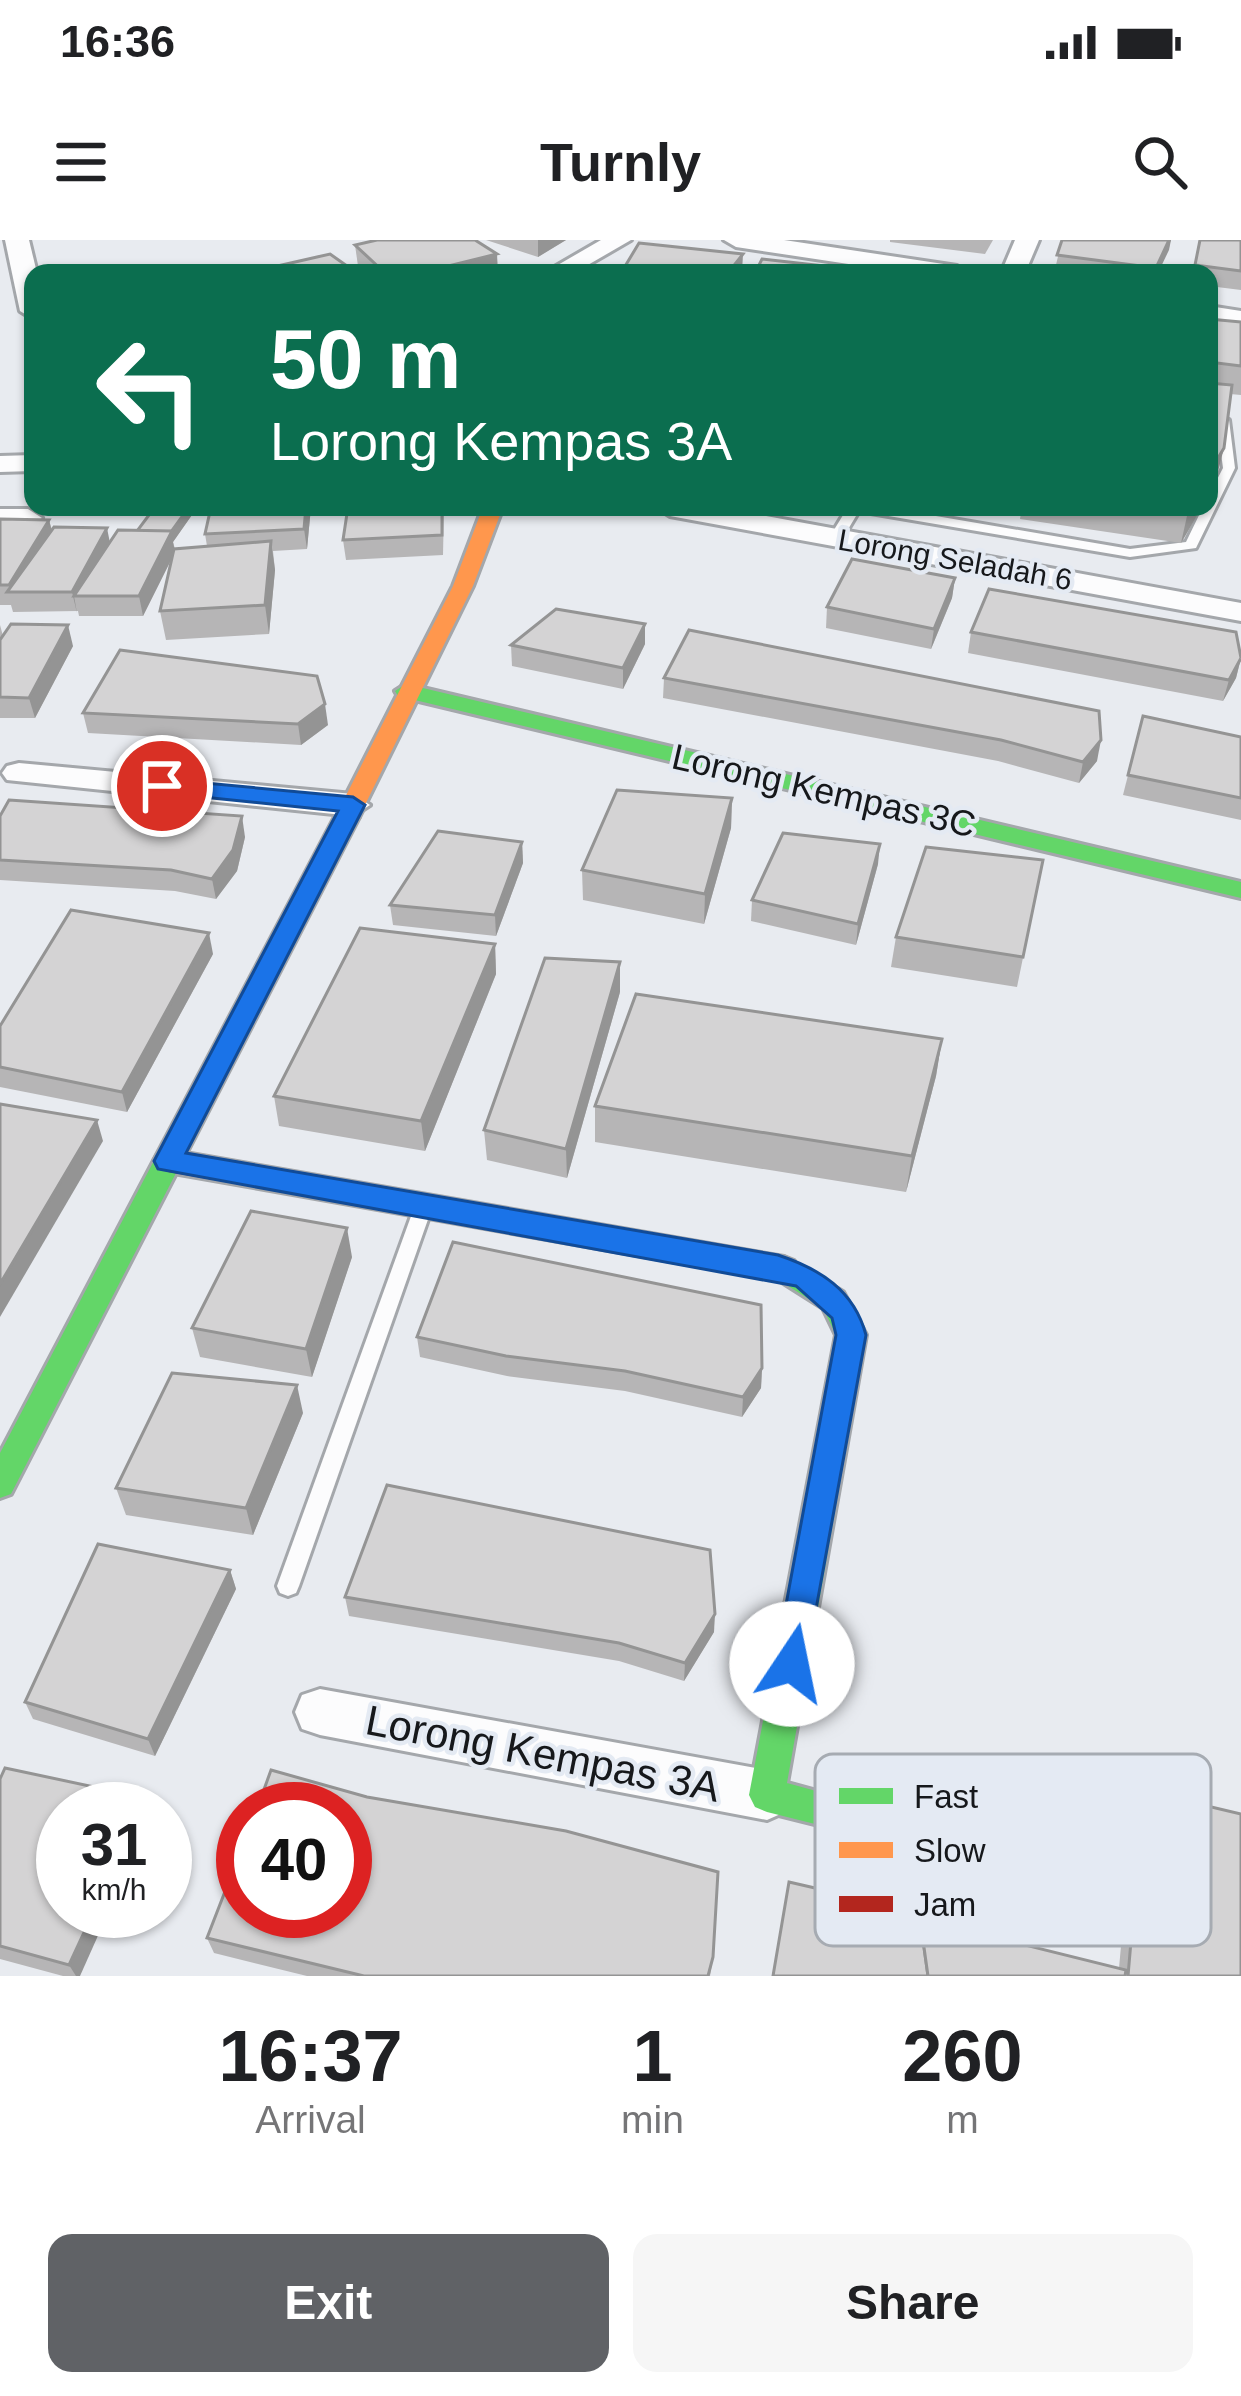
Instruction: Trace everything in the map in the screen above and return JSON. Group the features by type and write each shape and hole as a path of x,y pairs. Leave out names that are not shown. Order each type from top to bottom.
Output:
{"street":[{"path":"17,240 24,271"},
{"path":"573,264 619,240"},
{"path":"736,240 897,264"},
{"path":"0,1484 353,805 406,691 463,586 490,516"},
{"name":"Lorong Seladah 6","path":"718,516 1241,612"},
{"name":"Lorong Kempas 3C","path":"406,691 1241,890"},
{"path":"19,772 353,805"},
{"name":"Lorong Kempas 3A","path":"168,1161 778,1267 806,1278 845,1312 851,1335 834,1444 767,1795"},
{"name":"Lorong Kempas 3A","path":"320,1712 815,1807"}],"lane":[{"path":"1218,419 1223,420 1229,468 1218,490"},
{"path":"836,538 852,516"},
{"path":"911,516 1130,553 1191,545 1205,516"},
{"path":"287,1586 425,1204"}],"building":[{"path":"377,240 475,240 497,254 456,264 375,264 355,245"},
{"path":"1062,240 1169,240 1158,264 1057,255"},
{"path":"1200,240 1241,240 1241,271 1195,264"},
{"path":"639,243 743,254 735,264 626,264"},
{"path":"330,254 344,264 286,264"},
{"path":"762,259 806,264 760,264"},
{"path":"1218,320 1241,322 1241,366 1218,363"},
{"path":"1218,384 1232,385 1224,448 1218,458"},
{"path":"148,516 183,516 171,532 137,531"},
{"path":"209,516 305,516 304,529 205,534"},
{"path":"347,516 442,516 442,535 343,540"},
{"path":"0,519 49,520 9,585 0,585"},
{"path":"54,527 107,528 72,592 7,592"},
{"path":"118,530 172,531 139,596 74,596"},
{"path":"271,541 265,605 160,611 174,549"},
{"path":"852,559 955,578 934,629 827,607"},
{"path":"989,589 1236,632 1241,658 1229,680 971,632"},
{"path":"556,609 645,624 623,668 511,645"},
{"path":"11,624 68,625 29,698 0,697 0,640"},
{"path":"689,630 1099,711 1101,740 1083,762 1001,740 664,678"},
{"path":"120,650 317,676 325,704 298,724 83,713"},
{"path":"1143,716 1241,737 1241,798 1128,775"},
{"path":"617,790 732,798 705,894 582,870"},
{"path":"9,800 242,816 233,850 212,879 171,870 0,860 0,816"},
{"path":"438,831 522,842 495,915 390,905"},
{"path":"783,833 880,844 858,924 752,900"},
{"path":"926,847 1043,860 1023,957 896,937"},
{"path":"71,910 209,933 122,1092 0,1067 0,1026"},
{"path":"360,928 495,944 421,1121 274,1096"},
{"path":"545,958 620,962 566,1149 484,1130"},
{"path":"636,994 942,1039 912,1156 595,1106"},
{"path":"0,1104 97,1120 0,1284"},
{"path":"251,1211 347,1228 306,1349 192,1328"},
{"path":"453,1242 761,1305 762,1368 743,1397 625,1371 506,1356 417,1337"},
{"path":"172,1373 297,1385 246,1508 116,1488"},
{"path":"387,1485 710,1550 715,1614 685,1663 619,1643 345,1597"},
{"path":"98,1544 230,1570 148,1739 25,1702"},
{"path":"5,1768 71,1782 36,1782 36,1938 82,1938 69,1965 0,1946 0,1779"},
{"path":"271,1770 314,1782 267,1782"},
{"path":"372,1798 566,1831 718,1872 708,1976 364,1976 207,1938 216,1915 216,1938 372,1938"},
{"path":"1211,1807 1241,1814 1241,1976 1128,1976 1131,1946 1211,1946"},
{"path":"789,1882 815,1888 815,1946 924,1946 928,1976 773,1976"},
{"path":"924,1946 1029,1946 1126,1970 1125,1976 928,1976"}],"traffic: fast":[{"path":"406,691 1241,890"},
{"path":"0,1484 347,817"},
{"path":"784,1269 833,1300 851,1335 767,1795 815,1807"}],"traffic: slow":[{"path":"347,817 463,586 490,516"}],"traffic: jam":[{"path":"168,1161 784,1269"}],"route":[{"path":"162,786 353,805 168,1161 778,1267 830,1293 845,1312 851,1335 792,1664"}]}
